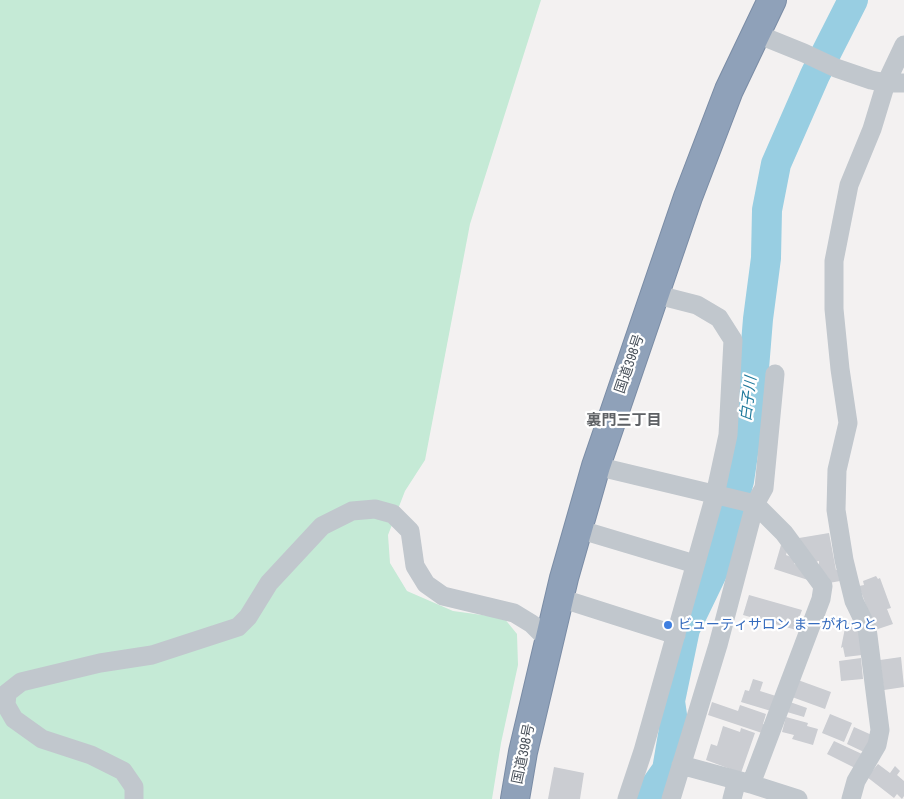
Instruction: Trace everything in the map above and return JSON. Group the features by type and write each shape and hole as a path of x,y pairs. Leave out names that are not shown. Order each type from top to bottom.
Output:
{"highway":[{"name":"国道398号","path":"515,799 523,752 560,598 596,466 688,196 729,90 772,0"}],"street":[{"path":"757,34 836,68 871,80 895,83"},
{"path":"852,799 856,781 877,745 880,730 867,628 854,601 844,560 836,510 836,470 848,423 834,309 834,261 849,185 872,129 895,83 904,45"},
{"path":"627,799 643,751 676,635 715,494 728,435 733,340 719,318 696,305 654,294"},
{"path":"671,799 718,646 755,504 764,488 775,374"},
{"path":"596,466 755,504 784,533 824,586 821,599 744,782 732,799"},
{"path":"134,799 134,787 123,772 91,756 42,740 14,719 6,705 7,693 21,682 100,663 152,655 238,627 248,617 269,583 322,526 352,510 375,509 393,514 410,531 415,566 426,584 443,596 514,613 532,624 550,642"},
{"path":"578,529 695,564"},
{"path":"560,598 676,635"},
{"path":"681,765 798,799"}],"green space":[{"path":"0,0 541,0 470,224 425,460 405,491 388,535 390,563 407,591 453,611 504,618 517,634 518,665 501,743 492,799 0,799"}],"building":[{"path":"829,533 836,570 840,569 840,581 829,583 828,577 819,569 819,561 815,562 799,538"},
{"path":"781,545 788,548 786,555 796,559 794,564 802,566 808,580 774,569"},
{"path":"876,576 878,579 880,578 891,608 887,609 893,624 875,630 859,586 864,585 863,581"},
{"path":"749,595 802,610 799,618 803,619 800,631 743,615"},
{"path":"857,621 862,655 845,657 843,647 841,648 846,623"},
{"path":"901,657 904,687 884,690 880,660"},
{"path":"861,658 863,679 841,681 839,661"},
{"path":"753,679 763,682 760,691 776,696 771,711 741,702 745,690 749,691"},
{"path":"798,680 831,692 825,709 792,697"},
{"path":"712,702 738,711 740,705 766,714 763,724 768,726 765,734 708,715"},
{"path":"790,702 807,708 804,717 787,712"},
{"path":"830,714 852,723 844,742 822,733"},
{"path":"786,717 808,723 807,726 818,729 813,745 792,739 794,735 782,732"},
{"path":"723,726 740,732 741,728 755,733 741,773 706,760 711,744 717,746"},
{"path":"854,727 874,736 866,753 847,744"},
{"path":"834,741 862,754 855,768 827,754"},
{"path":"878,764 890,773 895,766 900,771 897,775 904,781 904,796 902,799 897,794 894,798 867,777"},
{"path":"554,767 584,773 580,799 548,799"}],"waterway":[{"name":"白子川","path":"650,799 655,787 667,770 674,729 670,701 685,629 714,569 739,481 752,393 758,319 766,258 767,210 776,164 815,75 853,0"}],"place":[{"name":"ビューティサロン まーがれっと","path":"668,625"}],"district":[{"name":"裏門三丁目","path":"624,421"}]}
